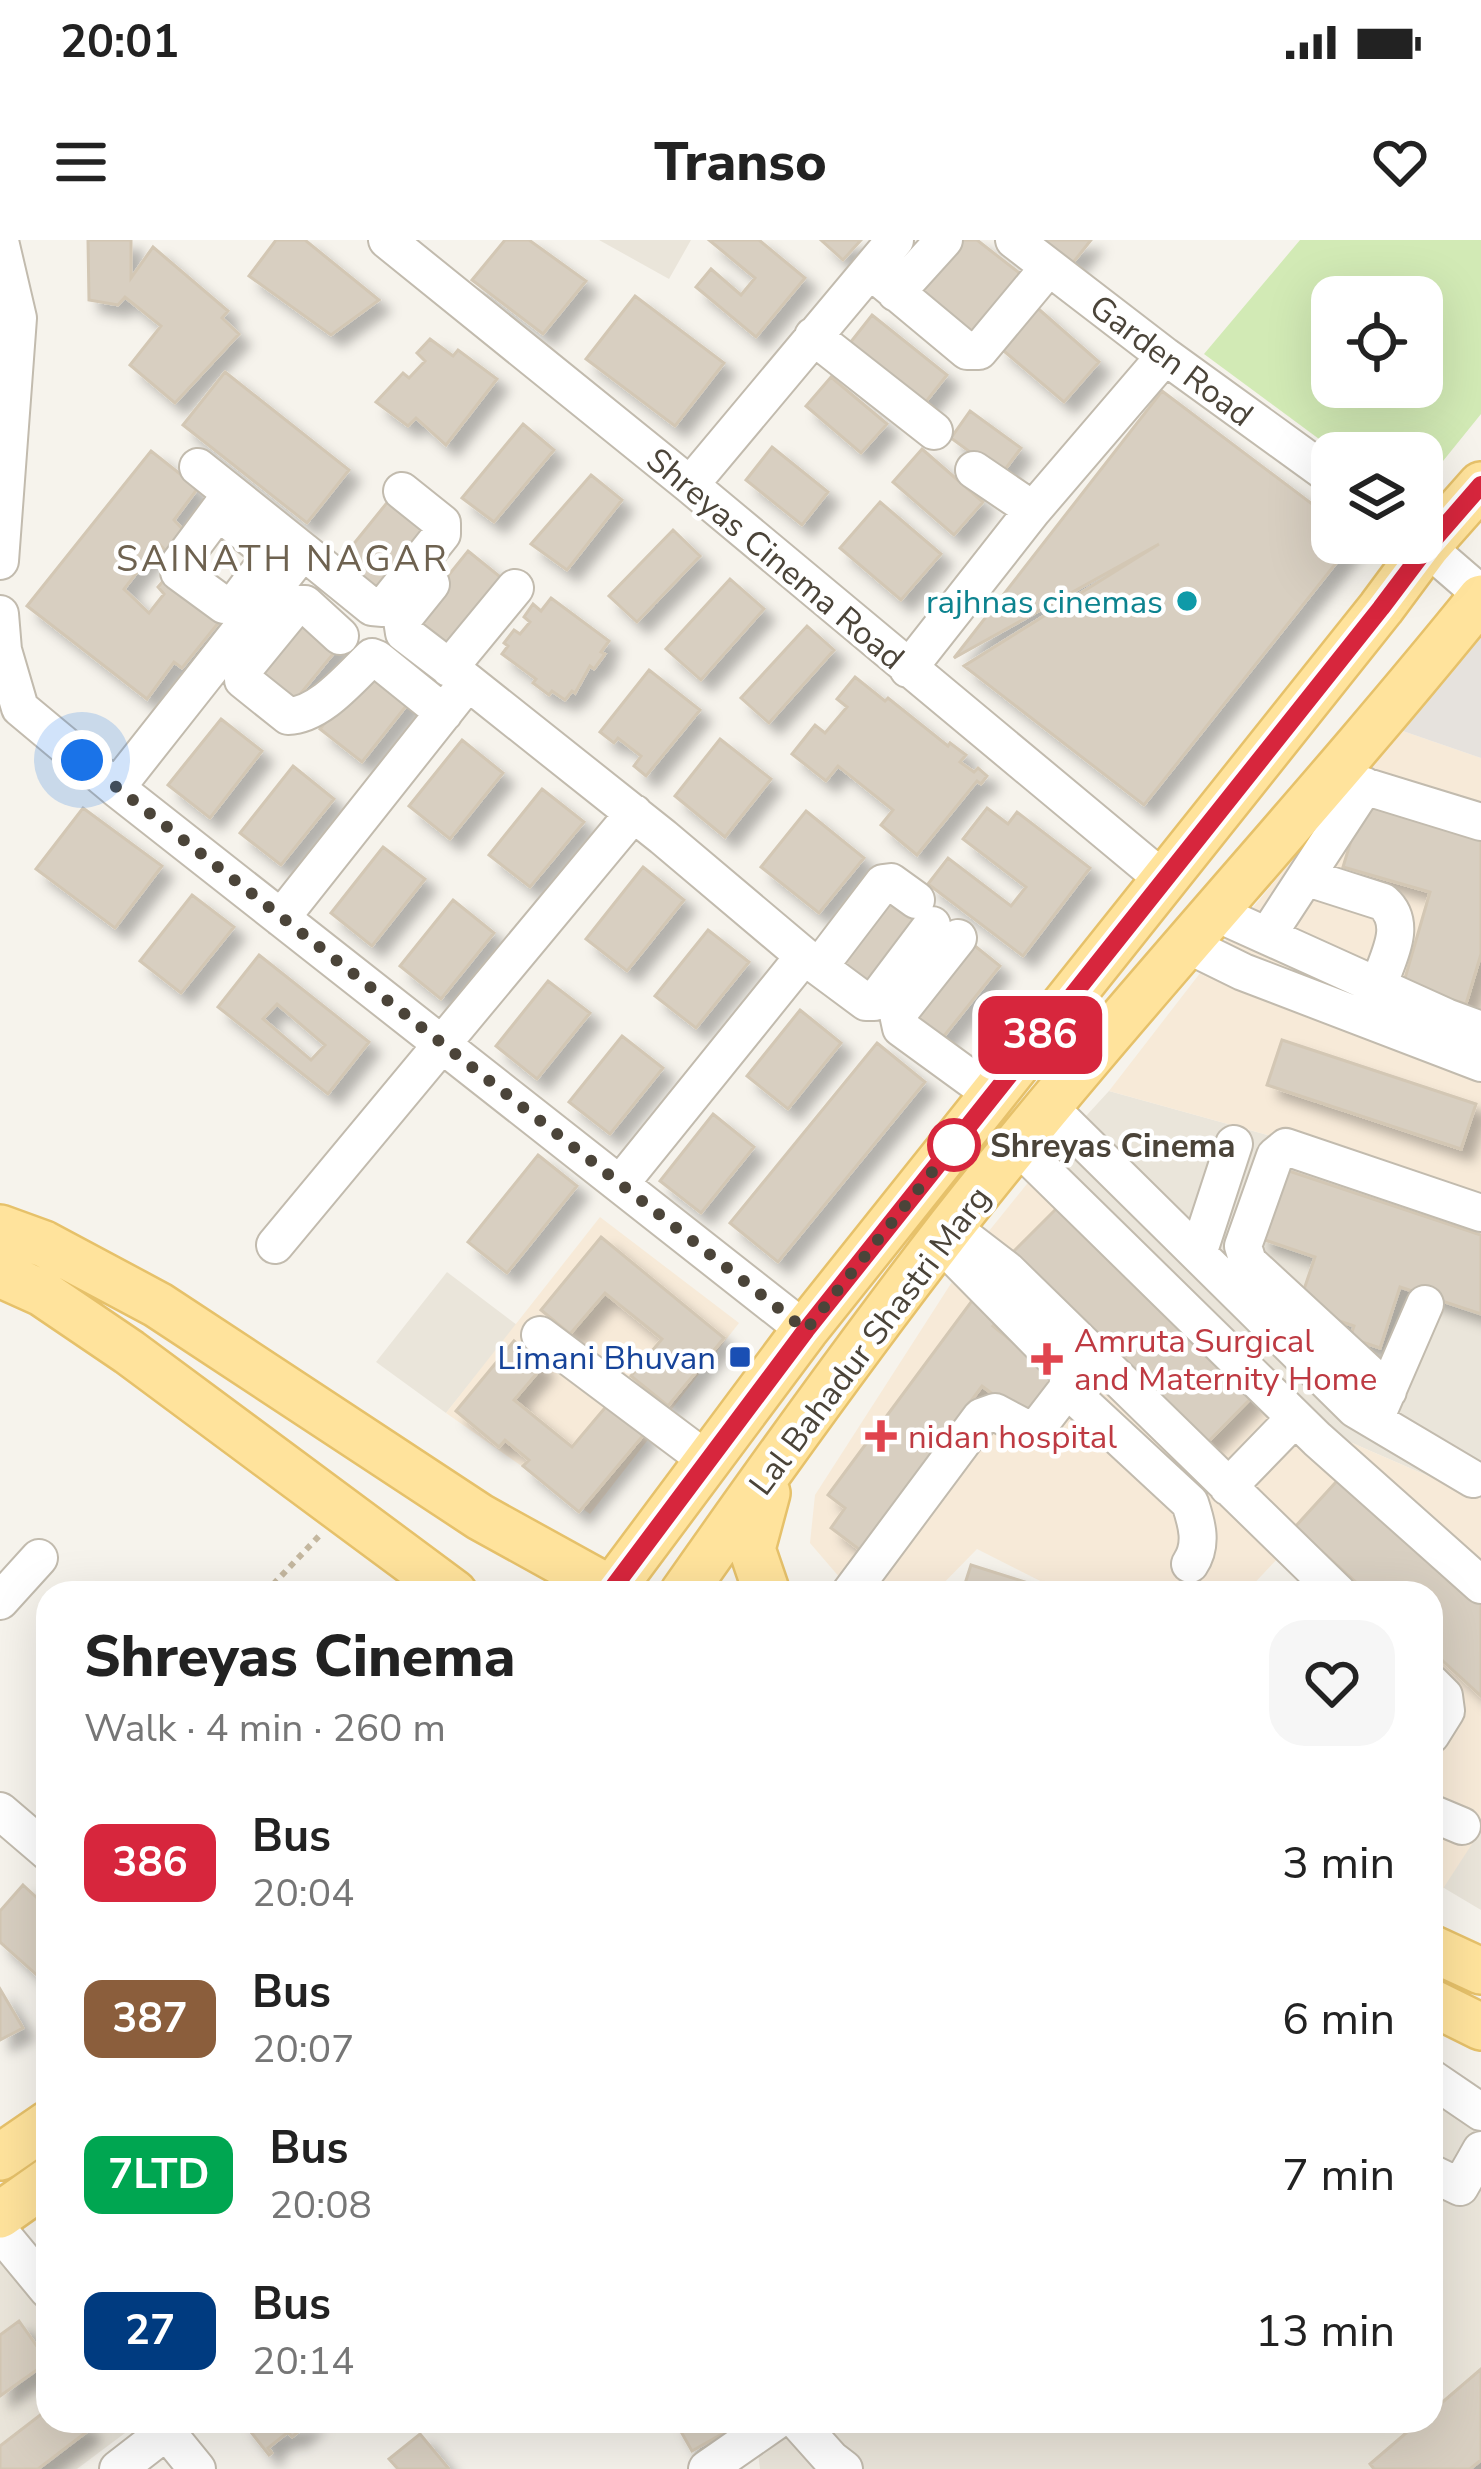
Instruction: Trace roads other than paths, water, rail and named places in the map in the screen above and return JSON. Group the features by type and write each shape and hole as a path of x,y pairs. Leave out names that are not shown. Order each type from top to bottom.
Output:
{"main road":[{"name":"Lal Bahadur Shastri Marg","path":"1443,526 1481,485"},
{"name":"Lal Bahadur Shastri Marg","path":"623,1581 806,1330 1412,564"},
{"name":"Lal Bahadur Shastri Marg","path":"691,1581 946,1234 1200,928 1349,782 1481,596"},
{"path":"0,1228 44,1244 158,1305 480,1516 595,1581"},
{"path":"0,1274 42,1293 129,1352 438,1581"},
{"path":"129,1352 158,1305"},
{"path":"763,1581 752,1549 776,1461"},
{"path":"1443,2008 1481,2027"},
{"path":"0,2157 36,2132"},
{"path":"0,2215 36,2190"}],"street":[{"name":"Shreyas Cinema Road","path":"387,240 1163,879"},
{"path":"884,282 895,240"},
{"path":"690,485 813,335 944,240"},
{"path":"884,282 967,351 979,351 1043,274 984,240"},
{"name":"Garden Road","path":"1014,240 1043,274 1311,462"},
{"path":"0,241 18,318 0,561"},
{"path":"813,335 934,431"},
{"path":"908,668 1165,356"},
{"path":"198,467 225,503 303,550 373,608 382,608 442,534 442,523 402,491"},
{"path":"974,470 1034,510"},
{"path":"461,547 402,620 404,633 634,813 811,962 866,1002 874,1002 935,921"},
{"path":"116,788 303,550"},
{"path":"1443,561 1481,596"},
{"path":"281,918 443,713 459,675 514,588"},
{"path":"340,636 304,604 297,604 243,670 243,680 288,716 302,716 372,657 443,713"},
{"path":"0,614 3,650 20,708 806,1330"},
{"path":"1267,936 1308,878 1349,782 1481,822"},
{"path":"275,1245 634,813"},
{"path":"1308,878 1383,902 1392,910 1398,926 1378,987"},
{"path":"620,1184 883,883 891,882 935,921"},
{"path":"935,921 898,1014 901,1028 993,1095"},
{"path":"1200,928 1267,936 1480,1036"},
{"path":"1200,928 1243,972 1480,1036"},
{"path":"1049,1107 1355,1408 1382,1405"},
{"path":"1198,1254 1234,1144"},
{"path":"1018,1146 1295,1418 1481,1586"},
{"path":"1473,1479 1382,1405 1248,1262 1244,1246 1275,1156 1286,1147 1481,1213"},
{"path":"859,1581 981,1417 995,1412 1027,1429 1037,1428 1067,1389 1070,1373 946,1234"},
{"path":"946,1234 1007,1270 1326,1581"},
{"path":"1382,1405 1425,1304"},
{"path":"540,1335 708,1460"},
{"path":"1067,1389 1190,1503 1198,1552 1190,1564"},
{"path":"1228,1487 1295,1418"},
{"path":"0,1601 39,1558"},
{"path":"0,1811 36,1832"},
{"path":"1443,1991 1464,1956"},
{"path":"1443,2091 1481,2112"},
{"path":"1443,2179 1460,2188 1481,2150"},
{"path":"0,2232 36,2276"},
{"path":"118,2469 156,2433"},
{"path":"169,2433 197,2469"},
{"path":"707,2469 759,2433"},
{"path":"808,2433 844,2469"}],"place":[{"name":"rajhnas cinemas","path":"1187,601"},
{"name":"Shreyas Cinema","path":"954,1145"},
{"name":"Limani Bhuvan","path":"740,1357"},
{"name":"Amruta Surgical and Maternity Home","path":"1047,1359"},
{"name":"nidan hospital","path":"881,1436"}],"district":[{"name":"SAINATH NAGAR","path":"283,558"}]}
